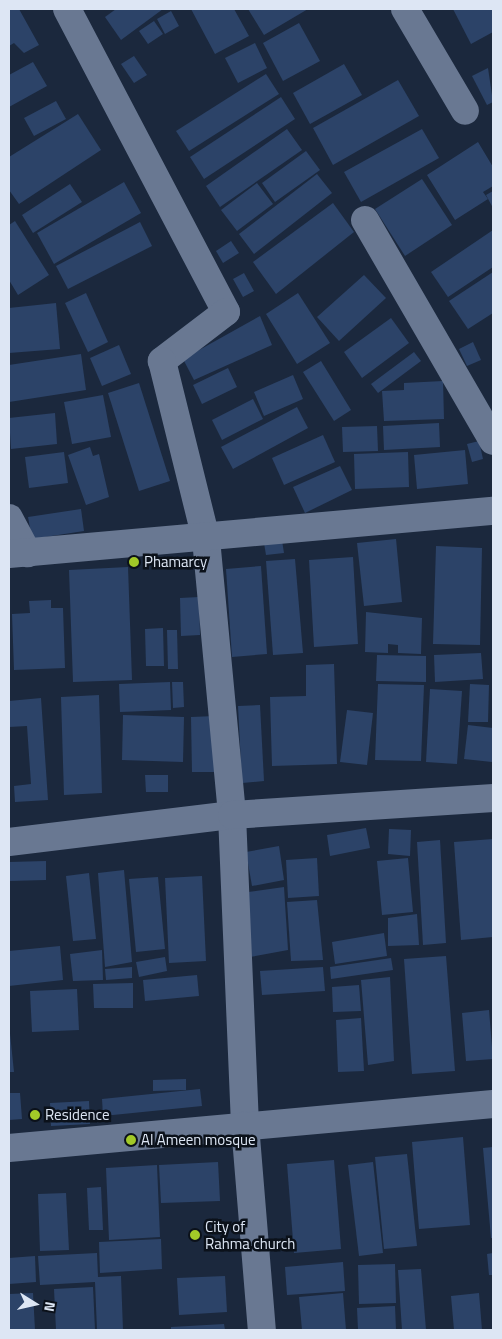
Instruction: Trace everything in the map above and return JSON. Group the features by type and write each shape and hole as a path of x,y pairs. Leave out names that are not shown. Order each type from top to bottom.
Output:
{"street":[{"path":"66,9 127,116 226,312 162,361 206,539 232,815 245,1125 262,1330"},
{"path":"405,9 465,111"},
{"path":"364,220 493,441"},
{"path":"9,518 19,554 206,539 493,511"},
{"path":"9,842 232,815 493,798"},
{"path":"9,1148 245,1125 493,1104"}],"building":[{"path":"9,9 19,9 39,45 24,53 14,43 9,46"},
{"path":"116,9 163,9 121,40 105,17"},
{"path":"191,9 234,9 249,36 215,54"},
{"path":"248,9 308,9 264,35"},
{"path":"453,9 493,9 493,32 471,44"},
{"path":"171,11 179,26 165,34 157,19"},
{"path":"154,21 163,34 148,44 139,31"},
{"path":"299,23 320,61 283,81 263,43"},
{"path":"255,43 267,68 238,83 225,58"},
{"path":"134,56 147,75 134,83 121,64"},
{"path":"33,62 47,86 9,107 9,75"},
{"path":"344,64 362,95 310,124 293,93"},
{"path":"488,68 493,102 487,105 472,76"},
{"path":"266,74 279,94 189,151 176,131"},
{"path":"398,80 419,116 333,165 313,128"},
{"path":"281,97 295,119 204,179 190,157"},
{"path":"56,101 66,119 34,136 24,118"},
{"path":"78,114 101,150 19,204 9,190 9,157"},
{"path":"287,129 302,150 220,207 206,186"},
{"path":"422,129 439,158 361,202 344,172"},
{"path":"478,142 493,167 493,186 483,192 488,199 455,220 427,175"},
{"path":"306,151 320,170 275,202 262,183"},
{"path":"317,174 332,193 254,254 239,234"},
{"path":"422,179 452,225 405,256 375,209"},
{"path":"124,182 141,213 54,264 37,233"},
{"path":"257,183 273,204 237,231 221,210"},
{"path":"70,184 82,202 33,233 22,215"},
{"path":"493,191 493,208 486,195"},
{"path":"333,203 354,232 276,294 253,262"},
{"path":"15,221 49,275 18,295 9,280 9,225"},
{"path":"140,222 152,246 68,289 56,266"},
{"path":"493,230 493,267 448,297 431,272"},
{"path":"231,241 239,253 223,263 216,251"},
{"path":"493,272 493,313 468,329 449,301"},
{"path":"244,273 254,291 243,297 233,279"},
{"path":"364,275 386,298 339,341 317,317"},
{"path":"86,293 108,342 88,352 65,303"},
{"path":"298,293 330,343 297,364 266,314"},
{"path":"56,303 60,349 9,353 9,308"},
{"path":"260,316 272,345 194,380 183,359"},
{"path":"391,318 409,343 362,378 344,352"},
{"path":"473,342 481,360 467,366 459,349"},
{"path":"119,345 131,374 102,386 90,358"},
{"path":"414,352 421,361 378,393 371,384"},
{"path":"81,354 86,390 9,402 9,365"},
{"path":"321,361 351,410 334,421 303,372"},
{"path":"228,368 237,387 202,404 193,385"},
{"path":"293,375 303,399 264,416 254,392"},
{"path":"443,381 444,419 384,421 382,391 404,390 404,383"},
{"path":"139,383 170,481 139,491 108,393"},
{"path":"103,395 111,437 72,444 64,402"},
{"path":"253,399 263,419 222,440 212,420"},
{"path":"297,407 308,428 233,469 221,447"},
{"path":"55,413 57,444 11,449 9,418"},
{"path":"439,423 440,447 384,450 383,426"},
{"path":"377,426 378,451 343,452 342,427"},
{"path":"323,435 335,462 284,485 272,458"},
{"path":"479,441 483,459 472,462 467,444"},
{"path":"90,447 93,456 99,454 109,497 86,505 68,455"},
{"path":"465,450 468,484 417,489 414,455"},
{"path":"64,452 68,483 29,488 25,457"},
{"path":"408,452 409,487 355,489 354,454"},
{"path":"340,466 352,490 305,513 293,487"},
{"path":"81,509 84,531 32,539 28,517"},
{"path":"281,534 284,553 266,555 263,537"},
{"path":"396,539 402,602 364,606 357,543"},
{"path":"436,546 482,548 480,645 433,644"},
{"path":"353,557 358,644 314,647 309,560"},
{"path":"295,559 303,653 273,655 266,561"},
{"path":"261,566 267,654 232,657 226,569"},
{"path":"128,567 132,680 73,682 69,570"},
{"path":"199,597 200,635 181,636 180,598"},
{"path":"51,600 51,608 63,608 65,668 14,670 12,614 30,613 29,601"},
{"path":"366,612 422,618 421,654 398,653 398,645 388,644 388,653 365,652"},
{"path":"163,628 164,666 146,666 145,629"},
{"path":"167,630 177,630 178,669 168,669"},
{"path":"481,653 483,679 435,682 434,655"},
{"path":"377,655 426,656 426,682 376,681"},
{"path":"334,664 337,764 272,766 270,697 306,696 306,665"},
{"path":"170,682 171,710 120,712 119,684"},
{"path":"172,682 183,682 184,707 173,708"},
{"path":"378,684 424,685 421,761 375,760"},
{"path":"470,684 489,685 488,722 468,722"},
{"path":"430,689 462,691 457,764 426,762"},
{"path":"99,695 102,793 64,795 61,697"},
{"path":"41,698 48,800 15,802 14,786 31,784 27,726 9,727 9,701"},
{"path":"260,705 264,781 242,783 238,706"},
{"path":"347,710 373,713 367,765 340,762"},
{"path":"123,715 184,717 183,762 122,760"},
{"path":"215,716 217,772 192,772 191,717"},
{"path":"468,725 493,728 492,762 464,759"},
{"path":"145,775 168,775 168,792 146,792"},
{"path":"366,828 370,848 330,856 327,835"},
{"path":"389,829 411,830 410,856 388,854"},
{"path":"493,839 493,937 461,940 454,842"},
{"path":"440,840 446,943 423,945 417,842"},
{"path":"279,846 284,880 252,886 246,852"},
{"path":"317,858 319,896 288,898 286,860"},
{"path":"408,858 413,912 382,915 377,861"},
{"path":"46,861 46,880 9,881 9,862"},
{"path":"124,870 132,962 105,967 98,873"},
{"path":"89,873 96,939 73,941 66,876"},
{"path":"202,876 206,961 169,963 165,878"},
{"path":"158,877 165,949 136,952 129,879"},
{"path":"284,887 288,950 250,957 248,892"},
{"path":"317,900 323,960 291,961 287,902"},
{"path":"417,914 419,945 388,946 388,918"},
{"path":"384,933 387,956 335,964 332,942"},
{"path":"60,946 63,980 9,986 9,951"},
{"path":"102,950 103,980 73,981 70,954"},
{"path":"446,956 455,1071 412,1074 404,959"},
{"path":"165,957 167,971 139,977 136,962"},
{"path":"391,958 393,970 331,979 330,967"},
{"path":"132,967 132,978 106,980 105,969"},
{"path":"323,967 325,991 262,995 260,971"},
{"path":"197,975 199,996 145,1001 143,980"},
{"path":"390,977 394,1061 368,1065 361,980"},
{"path":"133,983 133,1008 94,1008 93,984"},
{"path":"359,985 361,1011 333,1012 332,987"},
{"path":"77,989 79,1030 32,1032 30,991"},
{"path":"489,1010 493,1059 466,1061 462,1013"},
{"path":"361,1018 364,1071 338,1072 336,1020"},
{"path":"9,1024 14,1072 9,1072"},
{"path":"186,1079 186,1090 153,1091 153,1080"},
{"path":"200,1089 202,1106 103,1116 102,1099"},
{"path":"9,1093 20,1093 22,1119 9,1120"},
{"path":"89,1101 90,1124 51,1126 50,1103"},
{"path":"463,1137 470,1225 419,1229 412,1142"},
{"path":"493,1147 493,1238 491,1238 483,1148"},
{"path":"407,1154 417,1246 384,1249 375,1157"},
{"path":"334,1160 341,1249 294,1253 287,1164"},
{"path":"218,1162 220,1201 161,1203 159,1165"},
{"path":"373,1162 383,1253 359,1256 348,1165"},
{"path":"157,1165 160,1237 109,1240 106,1168"},
{"path":"101,1187 103,1230 89,1230 87,1188"},
{"path":"66,1193 69,1250 40,1251 38,1194"},
{"path":"161,1239 162,1269 100,1273 99,1242"},
{"path":"97,1253 98,1277 121,1276 123,1330 97,1330 95,1282 40,1285 38,1256"},
{"path":"493,1253 493,1275 489,1275 487,1254"},
{"path":"35,1256 36,1282 9,1284 9,1258"},
{"path":"343,1262 345,1291 287,1295 285,1267"},
{"path":"395,1264 396,1303 359,1304 358,1265"},
{"path":"421,1269 426,1330 402,1330 398,1270"},
{"path":"225,1276 227,1312 179,1315 177,1278"},
{"path":"93,1287 95,1330 56,1330 54,1289"},
{"path":"33,1293 35,1330 9,1330 9,1294"},
{"path":"343,1293 346,1330 302,1330 299,1297"},
{"path":"479,1293 482,1330 454,1330 451,1296"},
{"path":"395,1306 396,1330 358,1330 357,1308"},
{"path":"224,1324 225,1330 171,1330 171,1327"}],"place":[{"name":"Phamarcy","path":"134,562"},
{"name":"Residence","path":"35,1115"},
{"name":"Al Ameen mosque","path":"131,1140"},
{"name":"City of Rahma church","path":"195,1235"}]}
